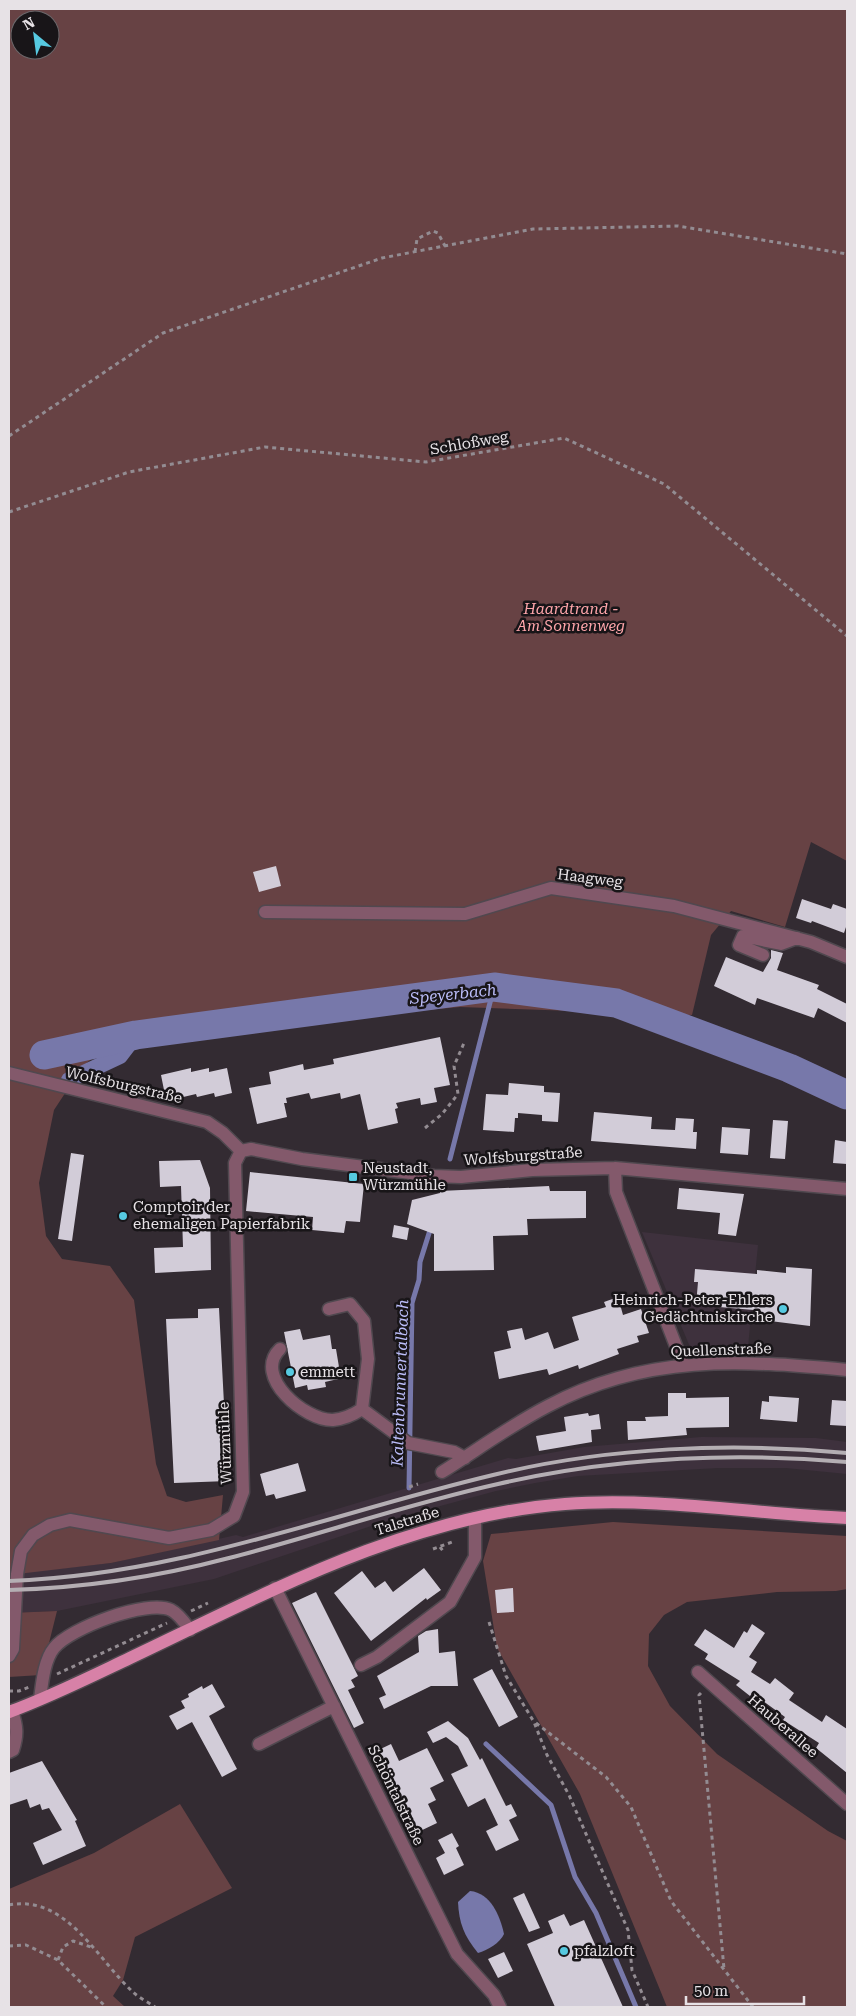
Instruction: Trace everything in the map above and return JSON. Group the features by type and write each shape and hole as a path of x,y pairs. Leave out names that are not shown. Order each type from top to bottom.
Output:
{"main road":[{"name":"Talstraße","path":"10,1711 190,1630 276,1588 355,1555 475,1518 564,1504 650,1502 847,1518"}],"street":[{"name":"Haagweg","path":"265,912 465,914 551,888 674,906 797,938 847,957"},
{"path":"763,955 739,945 743,936 782,944 797,938"},
{"name":"Wolfsburgstraße","path":"9,1073 206,1122 231,1140 241,1152 251,1149 302,1159 434,1176 461,1177 532,1170 615,1168 847,1189"},
{"name":"Würzmühle","path":"9,1656 13,1649 17,1574 21,1552 33,1535 50,1524 70,1520 169,1538 211,1530 234,1516 243,1492 235,1163 241,1152"},
{"path":"615,1168 616,1192 683,1364"},
{"path":"329,1309 350,1304 364,1321 368,1359 362,1410"},
{"path":"280,1349 274,1355 271,1364 276,1382 283,1393 298,1406 318,1418 332,1420 348,1417 362,1410"},
{"name":"Quellenstraße","path":"442,1472 547,1406 576,1393 645,1371 683,1364 760,1363 847,1370"},
{"path":"362,1410 414,1444 454,1452 465,1458"},
{"path":"361,1665 377,1657 450,1602 475,1557 475,1518"},
{"name":"Schöntalstraße","path":"276,1588 457,1954 494,1995 500,2007"},
{"path":"40,1699 52,1650 67,1635 83,1628 152,1608 171,1610 180,1616 190,1630"},
{"name":"Hauberallee","path":"698,1672 847,1804"},
{"path":"259,1744 334,1706"},
{"path":"9,1752 14,1750 18,1727 10,1711"}],"path":[{"path":"9,436 163,332 382,258 533,230 678,226 847,254"},
{"path":"415,252 417,239 433,231 438,233 445,246"},
{"name":"Schloßweg","path":"9,512 129,472 265,447 426,462 564,438 664,484 847,636"},
{"path":"425,1128 442,1114 458,1094 454,1066 464,1043"},
{"path":"410,1487 418,1484"},
{"path":"433,1549 452,1542"},
{"path":"440,1547 443,1551"},
{"path":"9,1691 19,1691 43,1681 215,1600"},
{"path":"489,1622 506,1676 534,1722 547,1755 569,1795 628,1930 632,1970 648,2007"},
{"path":"710,1683 698,1695 724,1970"},
{"path":"534,1722 606,1777 631,1807 671,1901 753,2007"},
{"path":"9,1905 22,1902 52,1910 96,1949 133,1992 155,2007"},
{"path":"58,1960 63,1947 73,1941 96,1949"},
{"path":"9,1946 26,1945 58,1960 106,2007"}],"shaded area":[{"path":"642,1232 758,1245 748,1347 690,1347"},
{"path":"701,1437 816,1438 847,1442 847,1474 786,1468 718,1468 578,1476 535,1483 496,1491 392,1519 214,1579 57,1611 9,1613 9,1574 111,1563 236,1535 243,1537 508,1458 516,1459 584,1447"}],"green space":[{"name":"Haardtrand - Am Sonnenweg","path":"9,9 847,9 847,861 811,842 785,927 731,911 711,935 692,1015 460,1007 117,1038 83,1066 54,1110 39,1183 46,1236 62,1259 110,1266 134,1300 156,1464 167,1496 186,1502 223,1495 219,1540 111,1563 9,1575"},
{"path":"613,1522 847,1536 847,1589 836,1591 777,1592 687,1602 664,1615 649,1634 648,1666 670,1706 717,1754 828,1831 847,1841 847,2007 667,2007 580,1794 497,1648 483,1561 491,1534"},
{"path":"57,1611 41,1675 9,1677 9,1613"},
{"path":"180,1804 232,1888 135,1937 123,1980 113,1996 125,2007 9,2007 9,1889 94,1853"}],"water":[{"path":"470,1891 484,1896 489,1901 497,1913 504,1934 493,1946 478,1953 463,1929 459,1910 458,1902"}],"building":[{"path":"276,866 281,886 259,892 253,872"},
{"path":"802,899 831,909 833,904 847,909 847,924 844,933 812,921 811,923 796,918"},
{"path":"771,950 783,953 777,970 819,985 817,989 847,1004 847,1023 818,1008 814,1018 757,998 755,1005 714,986 726,957 763,972 771,958"},
{"path":"440,1037 450,1085 434,1088 437,1102 421,1105 420,1098 396,1103 398,1108 395,1109 398,1123 368,1130 360,1094 341,1099 340,1093 311,1099 309,1093 286,1098 287,1103 284,1103 287,1117 257,1124 249,1088 271,1084 269,1072 303,1064 304,1070 334,1064 333,1059"},
{"path":"191,1068 191,1072 209,1068 209,1072 227,1068 232,1093 215,1097 214,1093 197,1097 196,1094 179,1098 178,1093 165,1095 161,1075"},
{"path":"509,1083 544,1086 544,1092 560,1093 558,1122 542,1121 542,1115 518,1113 518,1118 515,1118 514,1132 483,1130 486,1094 508,1095"},
{"path":"594,1112 652,1117 651,1129 675,1130 676,1118 694,1119 693,1132 697,1132 696,1149 591,1141"},
{"path":"773,1120 788,1121 785,1159 770,1158"},
{"path":"722,1127 750,1129 748,1155 720,1153"},
{"path":"835,1140 847,1142 847,1164 833,1163"},
{"path":"71,1153 84,1155 72,1241 58,1239"},
{"path":"200,1160 210,1188 211,1270 155,1273 154,1248 183,1247 181,1186 160,1187 159,1161"},
{"path":"250,1172 364,1184 360,1222 346,1221 344,1233 312,1230 313,1217 246,1211"},
{"path":"549,1186 550,1191 586,1191 586,1218 527,1219 528,1235 493,1236 494,1270 434,1271 434,1234 407,1224 412,1200 440,1193 440,1191"},
{"path":"679,1188 744,1194 736,1236 718,1234 720,1213 677,1209"},
{"path":"394,1225 409,1228 407,1240 392,1237"},
{"path":"786,1267 812,1269 810,1326 753,1319 754,1310 696,1305 698,1282 694,1282 695,1269 757,1274 757,1270 786,1273"},
{"path":"618,1297 623,1315 641,1309 649,1333 637,1336 639,1342 617,1349 619,1354 579,1369 578,1365 549,1375 547,1369 499,1379 494,1352 511,1348 507,1331 522,1328 525,1340 548,1332 554,1349 579,1340 572,1317 606,1307 604,1302"},
{"path":"219,1308 228,1481 174,1483 166,1319 198,1318 198,1309"},
{"path":"300,1329 303,1340 330,1335 332,1349 336,1349 339,1367 336,1368 338,1379 325,1382 326,1387 308,1390 307,1385 295,1388 284,1332"},
{"path":"668,1393 686,1393 686,1398 729,1397 729,1427 686,1428 687,1435 628,1440 627,1421 646,1421 645,1417 668,1416"},
{"path":"769,1396 799,1398 797,1422 760,1419 762,1401 769,1402"},
{"path":"832,1400 847,1401 847,1426 830,1425"},
{"path":"588,1413 589,1416 599,1414 601,1429 591,1430 592,1442 539,1451 536,1436 566,1431 564,1417"},
{"path":"298,1463 306,1491 276,1499 274,1494 266,1496 260,1474"},
{"path":"424,1568 441,1590 427,1600 426,1598 371,1641 334,1593 362,1571 375,1588 385,1581 393,1592"},
{"path":"513,1588 514,1612 497,1613 495,1590"},
{"path":"316,1592 358,1676 351,1680 355,1687 348,1690 364,1723 354,1728 292,1603"},
{"path":"752,1624 765,1633 749,1657 757,1662 751,1672 770,1684 775,1678 794,1693 789,1700 822,1722 826,1715 847,1729 847,1773 816,1748 819,1743 783,1720 785,1717 752,1693 750,1696 736,1685 740,1681 705,1659 708,1654 694,1645 705,1629 734,1648 744,1631 747,1633"},
{"path":"438,1629 439,1653 455,1651 458,1686 431,1686 384,1709 379,1698 386,1695 377,1676 419,1652 418,1636 426,1631"},
{"path":"492,1669 518,1717 499,1727 473,1679"},
{"path":"212,1684 225,1707 209,1716 237,1769 222,1777 192,1722 177,1730 169,1716 185,1708 181,1701 189,1697 188,1694 202,1686 203,1689"},
{"path":"448,1721 468,1738 480,1760 482,1758 506,1806 511,1804 517,1816 509,1820 519,1840 496,1851 486,1831 498,1825 485,1798 468,1807 451,1774 468,1766 458,1746 446,1737 433,1743 427,1732"},
{"path":"391,1744 399,1761 427,1748 444,1781 430,1788 436,1800 428,1804 437,1823 416,1833 385,1769 379,1772 370,1754"},
{"path":"42,1761 77,1820 75,1821 86,1846 43,1865 33,1843 62,1830 49,1808 42,1810 40,1804 30,1808 27,1799 9,1805 9,1773"},
{"path":"452,1833 459,1846 456,1848 464,1865 444,1875 436,1858 445,1853 438,1840"},
{"path":"524,1893 540,1928 529,1932 513,1898"},
{"path":"564,1914 570,1926 584,1920 623,2007 555,2007 527,1944 553,1933 548,1921"},
{"path":"504,1952 513,1971 498,1978 488,1959"}],"waterway":[{"name":"Kaltenbrunnertalbach","path":"450,1159 494,987"},
{"name":"Speyerbach","path":"44,1055 136,1035 494,987 616,1003 789,1068 847,1095"},
{"path":"69,1080 120,1056 136,1035"},
{"name":"Kaltenbrunnertalbach","path":"409,1488 412,1303 419,1280 420,1262 431,1227"},
{"name":"Kaltenbrunnertalbach","path":"486,1744 551,1805 575,1877 596,1913 636,2007"}],"railway":[{"path":"9,1581 72,1576 134,1567 194,1555 493,1475 580,1458 669,1449 714,1448 759,1448 847,1453"},
{"path":"9,1590 92,1584 175,1571 263,1549 464,1492 541,1475 584,1468 628,1463 716,1458 803,1459 847,1462"}],"place":[{"name":"Neustadt, Würzmühle","path":"353,1177"},
{"name":"Comptoir der ehemaligen Papierfabrik","path":"123,1216"},
{"name":"Heinrich-Peter-Ehlers Gedächtniskirche","path":"783,1309"},
{"name":"emmett","path":"290,1372"},
{"name":"pfalzloft","path":"564,1951"}]}
